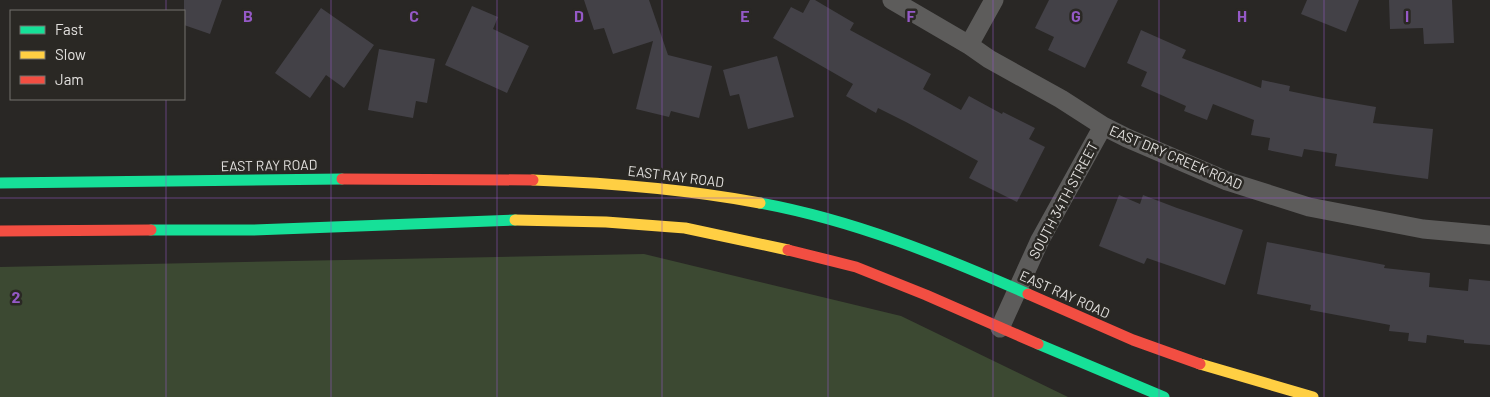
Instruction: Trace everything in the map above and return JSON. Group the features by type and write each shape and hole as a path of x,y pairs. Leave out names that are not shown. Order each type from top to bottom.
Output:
{"main road":[{"name":"EAST RAY ROAD","path":"0,183 518,179 683,190 772,205 861,228 938,256 1131,339 1182,358 1257,382 1313,397"},
{"path":"0,231 253,230 526,220 606,222 685,228 771,246 856,267 926,294 1000,328 1164,397"}],"street":[{"name":"EAST DRY CREEK ROAD","path":"892,0 1104,126 1127,138 1227,181 1310,207 1423,229 1490,235"},
{"path":"969,45 994,0"},
{"name":"SOUTH 34TH STREET","path":"1000,328 1040,240 1104,126"}],"green space":[{"path":"644,254 901,316 1068,397 0,397 0,267"}],"building":[{"path":"184,0 222,0 210,34 185,25"},
{"path":"584,0 649,0 668,55 712,66 699,118 671,111 669,117 636,109 653,41 613,54 604,28 594,30"},
{"path":"810,0 815,0 854,23 850,30 931,74 923,89 961,110 969,96 1002,114 1003,112 1035,128 1029,139 1045,147 1017,202 969,178 978,161 878,108 876,113 846,96 853,84 773,38 791,7 803,13"},
{"path":"1049,0 1118,0 1085,68 1048,50 1054,37 1035,28"},
{"path":"1307,0 1359,0 1346,32 1301,14"},
{"path":"1389,0 1452,0 1454,43 1424,44 1423,28 1390,29"},
{"path":"472,6 498,17 493,29 529,46 507,93 445,65"},
{"path":"321,8 374,45 344,88 326,75 310,98 275,73"},
{"path":"1141,30 1186,50 1182,58 1261,88 1262,80 1290,86 1289,91 1376,107 1373,123 1433,129 1428,179 1335,166 1337,154 1304,149 1302,157 1268,150 1270,138 1251,135 1254,120 1213,104 1207,120 1184,111 1186,106 1141,86 1147,72 1127,63"},
{"path":"379,49 435,59 427,103 416,101 413,118 368,110"},
{"path":"777,56 794,117 748,129 739,94 730,96 723,70"},
{"path":"1119,195 1140,204 1143,195 1243,230 1225,285 1147,258 1144,264 1099,246"},
{"path":"1267,242 1385,265 1384,268 1430,273 1429,287 1468,291 1469,279 1490,281 1490,345 1464,343 1464,340 1427,335 1426,343 1408,341 1409,333 1389,331 1390,325 1310,310 1311,305 1257,294"}],"traffic: fast":[{"path":"0,183 342,179"},
{"path":"760,203 795,210 863,229 930,253 1028,294"},
{"path":"151,230 253,230 515,220"},
{"path":"1038,344 1164,397"}],"traffic: slow":[{"path":"533,180 647,187 760,203"},
{"path":"515,220 606,222 685,228 788,250"},
{"path":"1200,364 1313,397"}],"traffic: jam":[{"path":"342,179 533,180"},
{"path":"0,231 151,230"},
{"path":"788,250 856,267 1038,344"},
{"path":"1028,294 1133,340 1200,364"}]}
